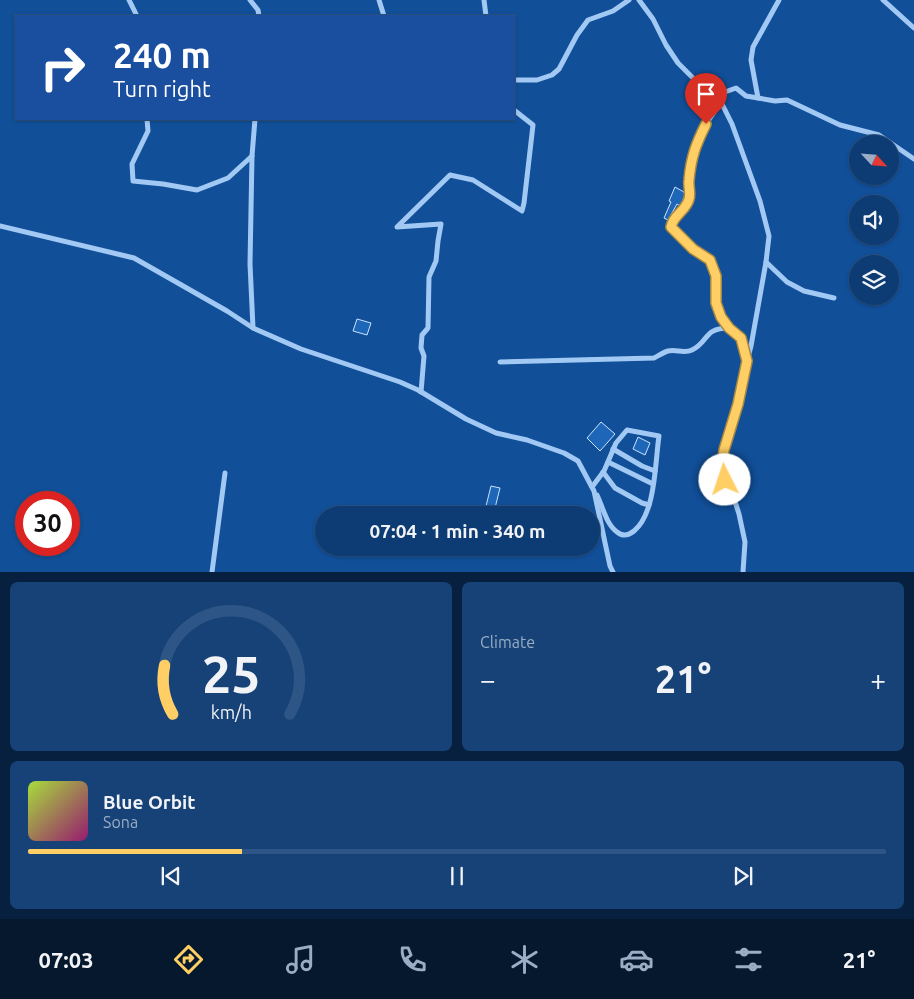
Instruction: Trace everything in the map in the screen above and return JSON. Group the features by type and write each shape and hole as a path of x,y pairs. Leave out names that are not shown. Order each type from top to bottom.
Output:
{"street":[{"path":"129,0 136,15"},
{"path":"250,0 258,10 259,15"},
{"path":"379,0 384,15"},
{"path":"484,0 486,15"},
{"path":"515,80 537,80 552,76 588,20 613,11 629,0"},
{"path":"638,0 653,19 666,45 678,63 721,102 732,124 760,202 769,236 766,262 747,361 738,404 724,450 722,465 725,480 730,486 745,542 743,572"},
{"path":"758,98 751,60 753,47 779,0"},
{"path":"883,0 914,28"},
{"path":"747,361 741,338 729,328 721,317 716,303 716,276 710,260 693,249 671,227 672,220 686,208 690,196 688,188 689,178 695,146 725,92 736,88 746,96 775,101 787,100 840,125 879,135 914,159"},
{"path":"421,392 424,356 421,348 422,336 428,328 429,277 436,261 441,224 396,227 450,175 472,180 522,211 533,125 515,111"},
{"path":"147,120 148,131 132,164 133,181 197,190 228,178 252,156"},
{"path":"253,328 250,264 252,156 255,120"},
{"path":"0,226 134,258 253,328 300,349 400,382 421,392 466,419 496,433 527,440 564,453 578,462 593,489 609,523 622,535 629,535 638,528 649,505 659,436 628,430 616,443 593,489 610,566 613,572"},
{"path":"766,262 787,282 804,291 834,298"},
{"path":"500,362 654,358 670,351 692,350 710,332 719,328 729,328"},
{"path":"613,449 642,466 655,471"},
{"path":"608,462 653,484"},
{"path":"603,472 616,488 649,505"},
{"path":"212,572 225,473"}],"building":[{"path":"675,187 684,192 685,195 680,206 677,204 668,220 664,218"},
{"path":"357,319 371,323 367,335 353,331"},
{"path":"601,422 615,434 600,451 587,438"},
{"path":"638,437 650,443 645,455 633,449"},
{"path":"491,486 500,488 496,506 486,506"}],"route":[{"path":"706,124 695,146 688,188 690,196 686,208 672,220 671,227 693,249 710,260 716,276 716,303 721,317 729,328 741,338 747,361 738,404 724,450 722,465 725,480"}]}
